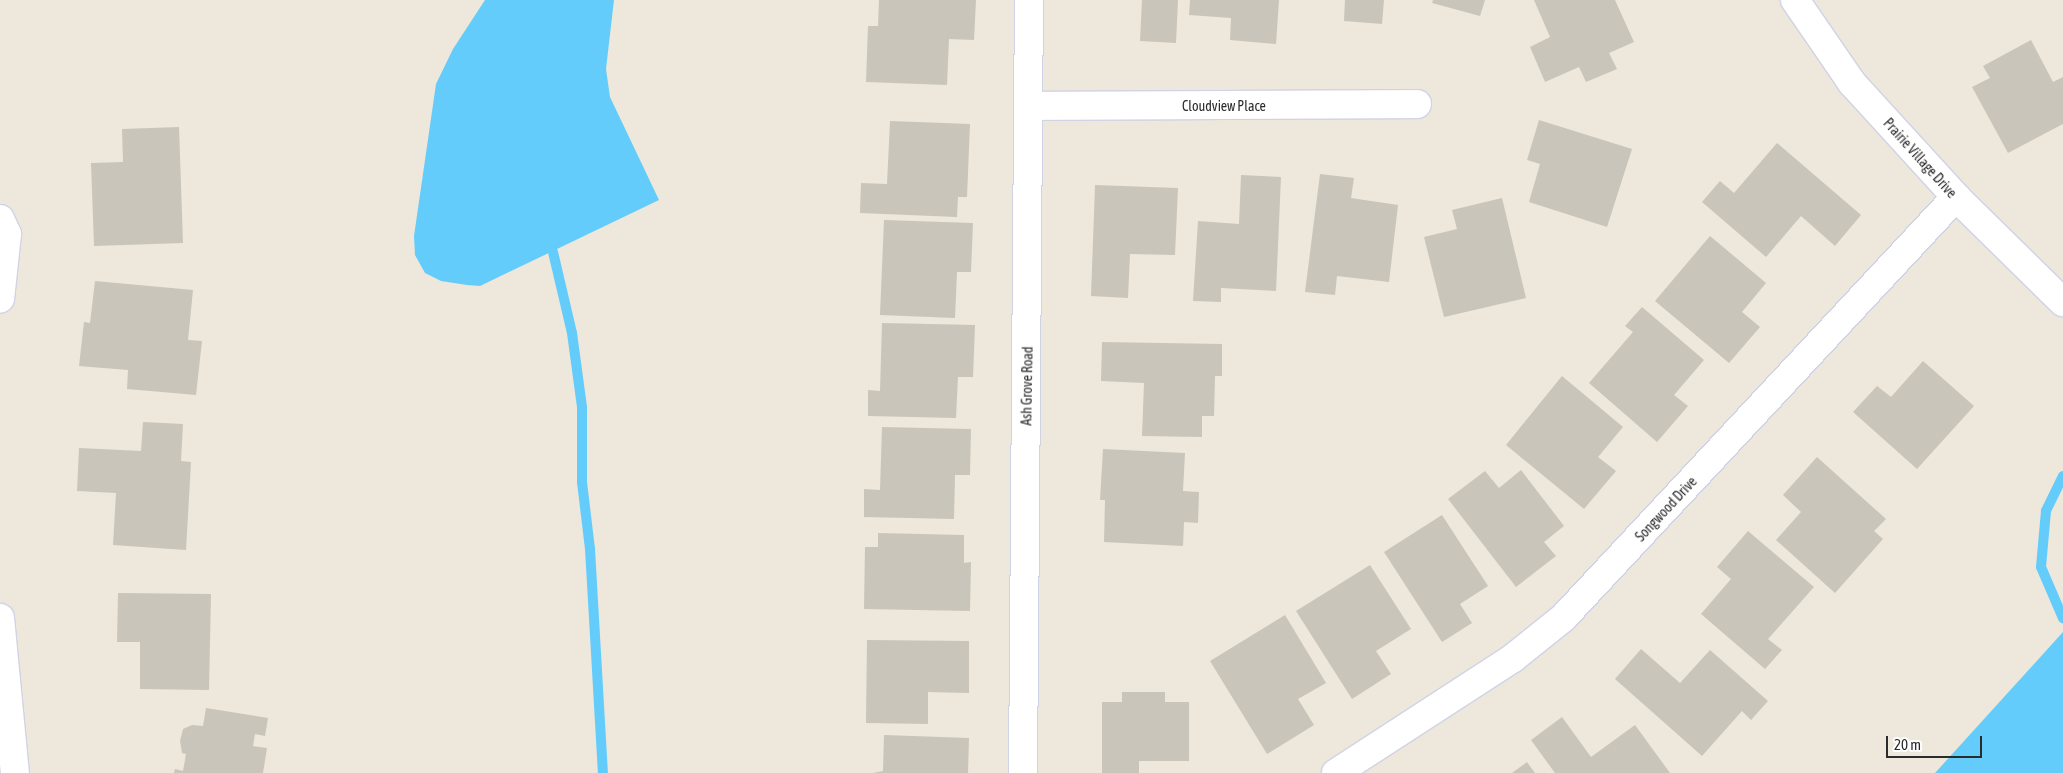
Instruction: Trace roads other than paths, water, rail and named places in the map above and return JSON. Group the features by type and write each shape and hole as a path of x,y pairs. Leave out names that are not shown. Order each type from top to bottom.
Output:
{"street":[{"name":"Ash Grove Road","path":"1023,773 1030,106 1029,0"},
{"name":"Prairie Village Drive","path":"1794,0 1852,83 1956,198 2063,302"},
{"name":"Cloudview Place","path":"1030,106 1417,104"},
{"name":"Songwood Drive","path":"1336,773 1513,658 1563,618 1956,198"},
{"path":"0,219 7,234 0,299"},
{"path":"0,618 15,773"}],"water":[{"path":"485,0 614,0 606,69 610,97 659,200 480,286 441,281 425,273 415,255 414,236 436,84 453,49"},
{"path":"2063,632 2063,773 1935,773"}],"waterway":[{"path":"553,252 572,333 582,407 582,482 590,549 603,773"},
{"path":"2063,476 2046,511 2041,567 2063,618"}]}
